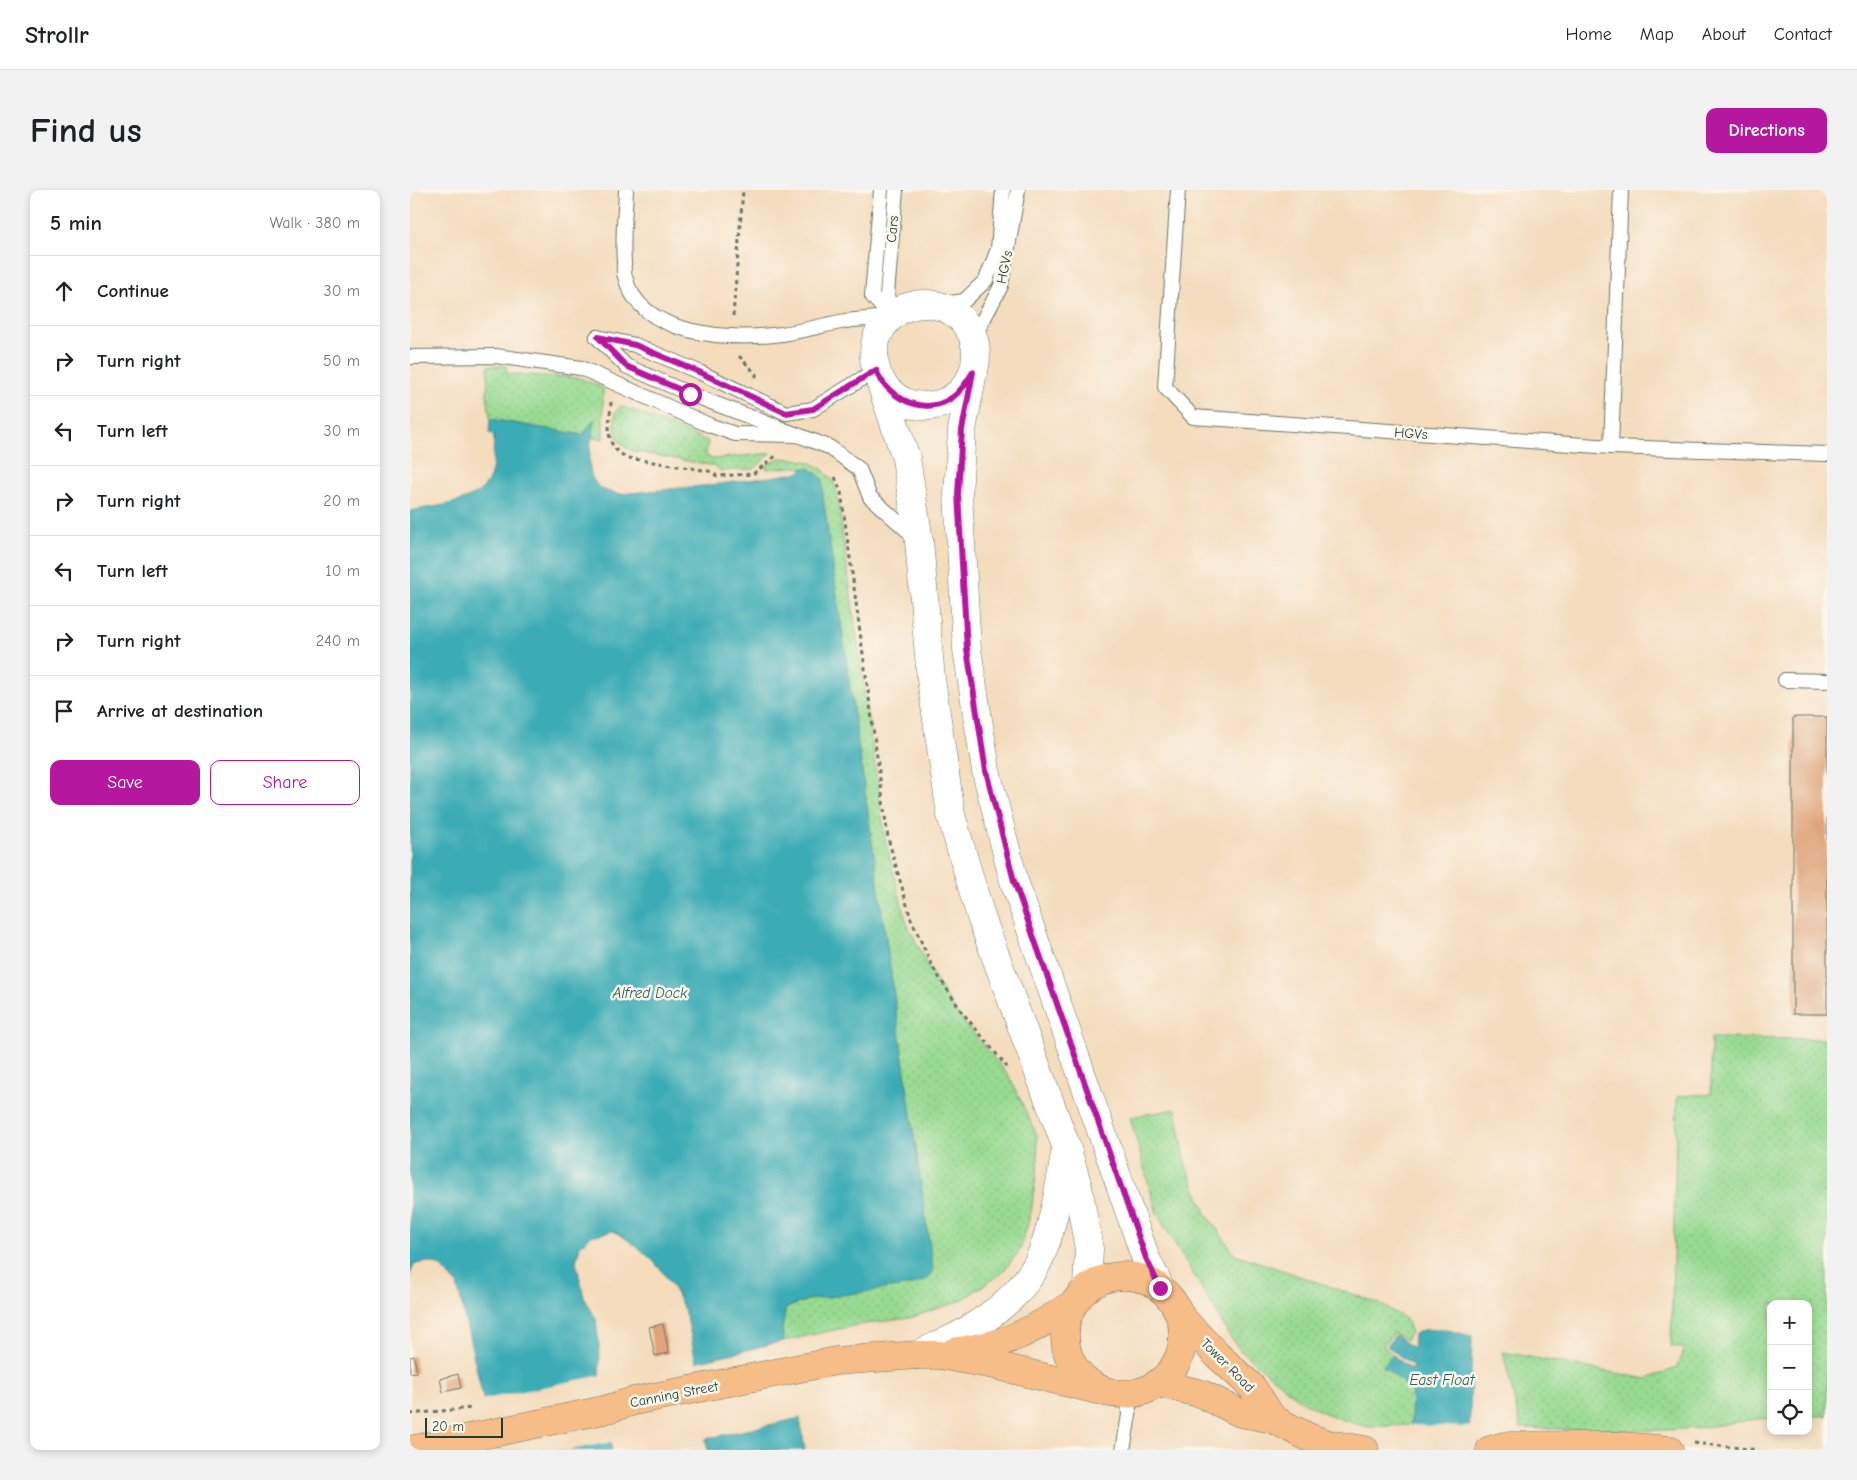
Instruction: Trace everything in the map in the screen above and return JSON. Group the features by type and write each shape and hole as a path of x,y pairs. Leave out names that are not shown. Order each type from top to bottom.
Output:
{"highway":[{"path":"1124,1275 1148,1281 1160,1288 1171,1300 1180,1315 1183,1327 1183,1340 1181,1352 1172,1369 1158,1384 1138,1393 1119,1393 1092,1385 1074,1368 1068,1356 1064,1332 1067,1318 1080,1296 1110,1276 1124,1275"},
{"name":"Canning Street","path":"410,1450 604,1410 634,1401 836,1361 928,1355 987,1346 1017,1336 1049,1320 1080,1296"},
{"name":"Tower Road","path":"1180,1315 1217,1355 1252,1387 1273,1419"},
{"name":"Canning Street","path":"928,1355 994,1365 1119,1393"},
{"name":"Tower Road","path":"1158,1384 1202,1394 1240,1413 1273,1419 1308,1437 1328,1444 1364,1450"},
{"path":"1490,1450 1504,1446 1669,1450"}],"street":[{"path":"1080,1296 1089,1249 1078,1187 1066,1146 981,917 950,815 931,679 919,541 906,458 874,358 880,330 891,317 905,308 921,304 938,305 953,312 965,324 974,339 976,356 962,430 958,494 967,649 986,771 1014,881 1146,1258 1160,1288"},
{"path":"878,374 889,392 903,401 920,406 936,404 952,398 964,387 973,372"},
{"path":"928,1355 968,1330 1009,1300 1033,1271 1042,1254 1060,1185 1066,1146"}],"lane":[{"path":"626,190 623,244 624,277 636,301 653,317 677,327 704,333 757,336 784,334 847,321 891,317"},
{"path":"881,190 872,296 891,317"},
{"name":"Cars","path":"891,317 886,294 896,190"},
{"name":"HGVs","path":"938,305 964,301 986,280 998,249 1003,190"},
{"name":"HGVs","path":"974,339 1001,286 1018,190"},
{"name":"HGVs","path":"1178,190 1164,387 1193,417 1611,447 1827,454"},
{"path":"1611,447 1621,190"},
{"path":"878,374 813,409 786,413 699,372 635,345 598,337 626,366 690,394 829,447 859,469 870,497 919,541"},
{"path":"410,357 496,356 582,368 709,425 735,434 798,435"},
{"path":"1786,680 1827,681"},
{"path":"1119,1393 1129,1415 1123,1450"}],"path":[{"path":"734,307 743,190"},
{"path":"733,350 756,374 757,386"},
{"path":"616,384 611,398 610,440 612,447 619,454 628,458 709,470 717,476 753,474 776,455 785,456"},
{"path":"833,473 841,492 888,838 911,919 933,968 962,1012 1010,1071"},
{"path":"410,1414 481,1407"}],"green space":[{"path":"488,366 506,366 507,374 580,378 603,388 603,439 593,438 594,420 583,435 490,419 487,394"},
{"path":"621,406 708,441 706,455 712,459 771,453 754,469 720,471 715,466 632,451 616,435 615,412"},
{"path":"779,458 797,459 812,463 826,472 836,487 885,839 906,921 929,969 957,1014 1009,1076 1037,1135 1038,1163 1031,1213 1020,1250 1001,1274 960,1301 910,1318 857,1325 784,1341 782,1329 786,1308 808,1300 933,1269 823,488 811,469 794,467 767,469 765,466"},
{"path":"1711,1038 1827,1039 1827,1416 1812,1416 1812,1300 1767,1300 1767,1418 1706,1427 1660,1430 1521,1428 1503,1352 1647,1379 1676,1368 1684,1348 1671,1346 1677,1096 1711,1094"},
{"path":"1176,1109 1186,1166 1207,1215 1235,1254 1378,1303 1406,1319 1411,1333 1406,1340 1394,1333 1383,1346 1393,1355 1383,1366 1412,1390 1411,1425 1368,1427 1345,1421 1318,1410 1297,1398 1241,1351 1228,1334 1157,1214 1130,1117"}],"water":[{"name":"Alfred Dock","path":"490,419 583,435 594,419 590,471 597,485 602,489 619,494 712,485 798,473 803,468 811,469 823,479 823,497 933,1269 928,1279 912,1285 808,1300 786,1308 782,1329 784,1341 696,1362 684,1310 671,1285 656,1264 636,1246 613,1231 591,1236 580,1246 576,1262 584,1297 596,1319 600,1356 599,1376 596,1376 612,1450 495,1450 457,1284 443,1269 428,1262 414,1265 410,1275 410,511 459,501 481,490 488,481 493,466 494,435 489,433"},
{"name":"East Float","path":"1443,1329 1472,1336 1469,1450 1410,1450 1412,1390 1383,1366 1393,1355 1412,1370 1413,1366 1387,1346 1395,1335 1413,1348 1414,1334 1423,1330"},
{"path":"800,1418 805,1450 708,1450 705,1439"}],"pier":[{"path":"597,1376 611,1442 571,1450 492,1450 481,1400"},
{"path":"1409,1425 1472,1427 1472,1450 1408,1450"}],"building":[{"path":"1793,717 1827,717 1827,1014 1793,1014"},
{"path":"663,1324 669,1353 655,1356 649,1327"},
{"path":"414,1356 417,1372 410,1373 410,1357"},
{"path":"458,1374 461,1388 443,1392 440,1379"}],"route":[{"path":"690,394 626,366 598,337 635,345 699,372 786,413 813,409 876,370 889,392 903,401 920,406 936,404 952,398 964,387 973,372 962,430 958,494 967,649 986,771 1014,881 1146,1258 1160,1288"}]}
